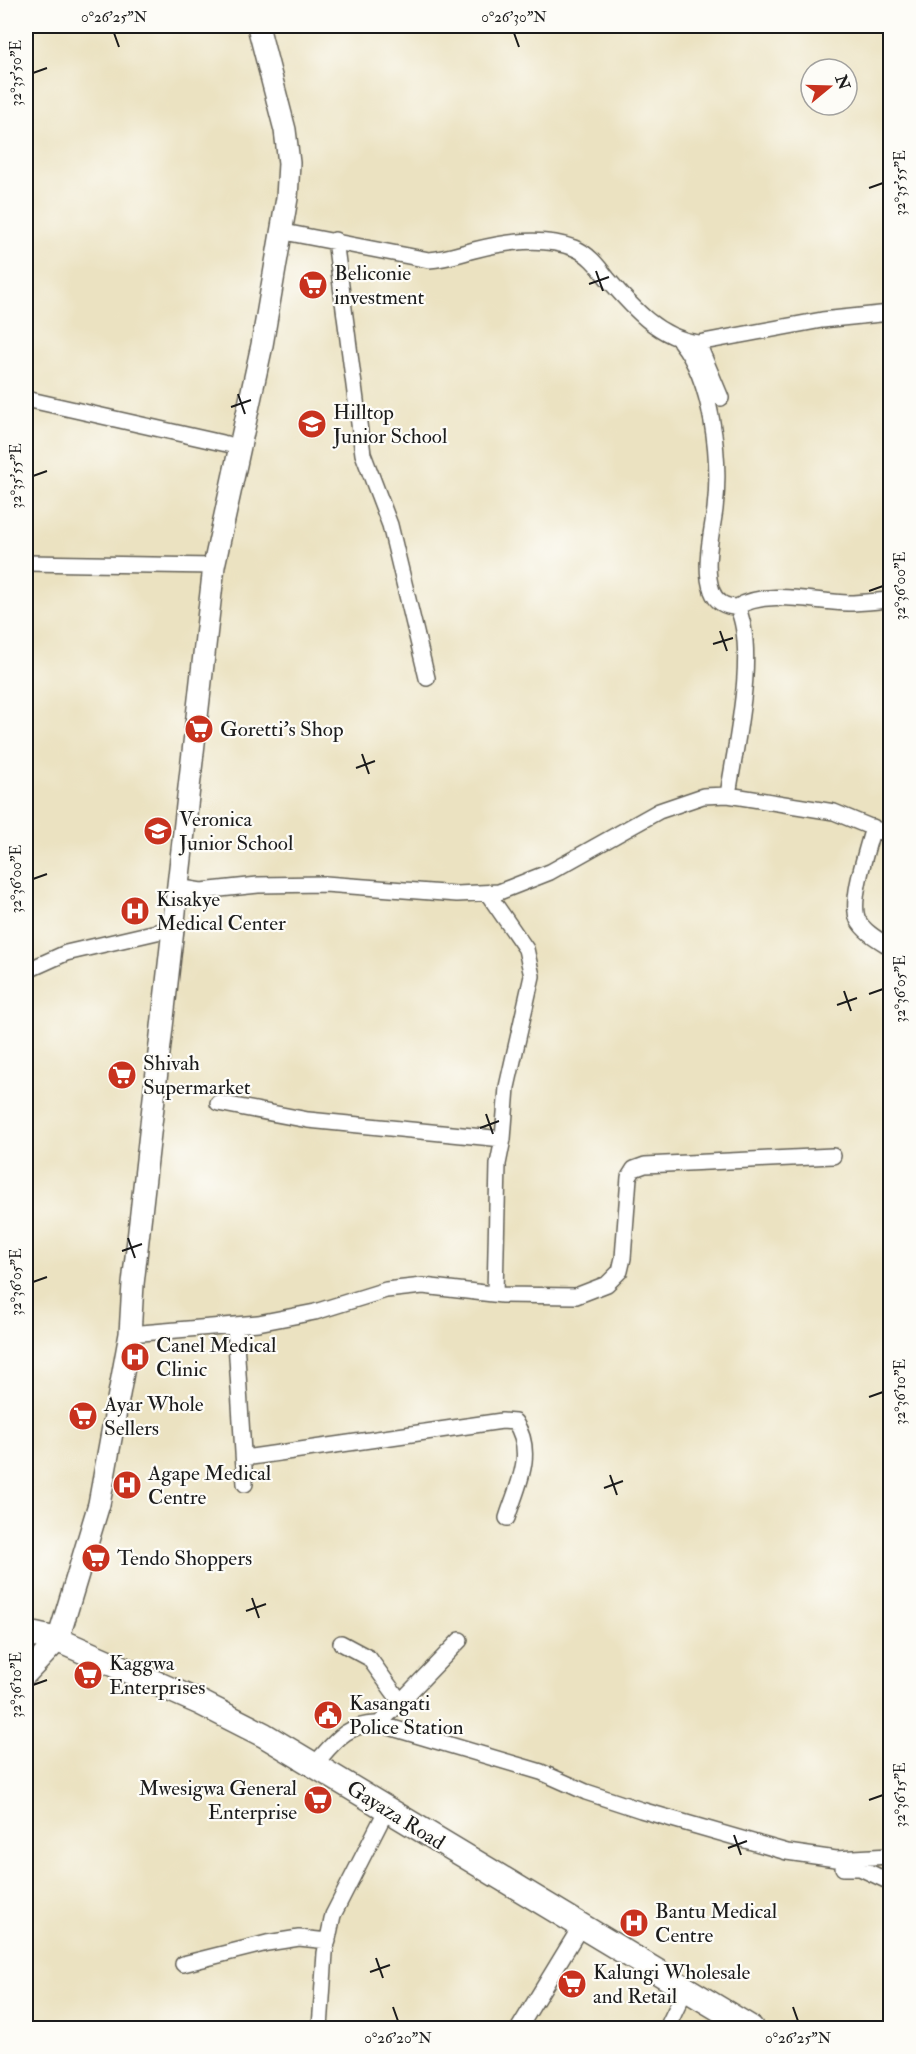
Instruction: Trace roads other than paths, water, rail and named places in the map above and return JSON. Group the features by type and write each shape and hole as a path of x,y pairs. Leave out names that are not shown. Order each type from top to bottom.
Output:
{"main road":[{"name":"Gayaza Road","path":"26,1633 58,1640 201,1703 264,1735 751,2028"}],"street":[{"path":"26,1674 58,1640 99,1504 130,1334 132,1284 214,566 284,232 289,163 285,130 258,26"},
{"path":"284,232 335,240 429,260 503,244 531,241 575,248 591,258 644,318 680,341 692,355 708,401 712,431 715,508 710,534 712,590 717,600 727,607 737,607 745,602 772,598 850,603 891,600"},
{"path":"335,240 363,454 390,525 427,678"},
{"path":"680,341 698,343 822,320 891,312"},
{"path":"698,343 721,398"},
{"path":"26,399 240,447"},
{"path":"26,563 214,566"},
{"path":"728,795 743,696 744,637 742,620 737,607"},
{"path":"177,888 201,891 258,885 325,884 488,894 523,885 658,811 703,796 728,795 834,812 891,836"},
{"path":"873,827 859,883 855,913 868,933 891,947"},
{"path":"488,894 526,949 531,976 507,1087 503,1139 498,1164 495,1294"},
{"path":"26,972 66,953 174,928"},
{"path":"218,1103 308,1120 503,1139"},
{"path":"130,1334 235,1326 315,1312 386,1290 423,1286 495,1294 576,1296 607,1284 620,1271 624,1258 629,1177 634,1169 645,1165 833,1156"},
{"path":"235,1326 245,1484"},
{"path":"244,1458 502,1421 515,1422 522,1432 526,1463 507,1518"},
{"path":"379,1724 460,1640"},
{"path":"341,1643 369,1658 400,1701"},
{"path":"314,1765 345,1731 357,1725 379,1724 542,1772 586,1792 641,1810 806,1856 832,1867 860,1868 891,1882"},
{"path":"320,2028 328,1941 333,1915 387,1809"},
{"path":"806,1856 844,1859 891,1856"},
{"path":"519,2028 581,1926"},
{"path":"183,1964 288,1940 328,1941"},
{"path":"667,2028 686,1988"}],"place":[{"name":"Beliconie investment","path":"313,285"},
{"name":"Hilltop Junior School","path":"312,424"},
{"name":"Goretti's Shop","path":"199,729"},
{"name":"Veronica Junior School","path":"158,831"},
{"name":"Kisakye Medical Center","path":"135,911"},
{"name":"Shivah Supermarket","path":"122,1075"},
{"name":"Canel Medical Clinic","path":"135,1357"},
{"name":"Ayar Whole Sellers","path":"83,1416"},
{"name":"Agape Medical Centre","path":"127,1485"},
{"name":"Tendo Shoppers","path":"96,1558"},
{"name":"Kaggwa Enterprises","path":"88,1675"},
{"name":"Kasangati Police Station","path":"328,1715"},
{"name":"Mwesigwa General Enterprise","path":"318,1800"},
{"name":"Bantu Medical Centre","path":"634,1923"},
{"name":"Kalungi Wholesale and Retail","path":"572,1984"}]}
